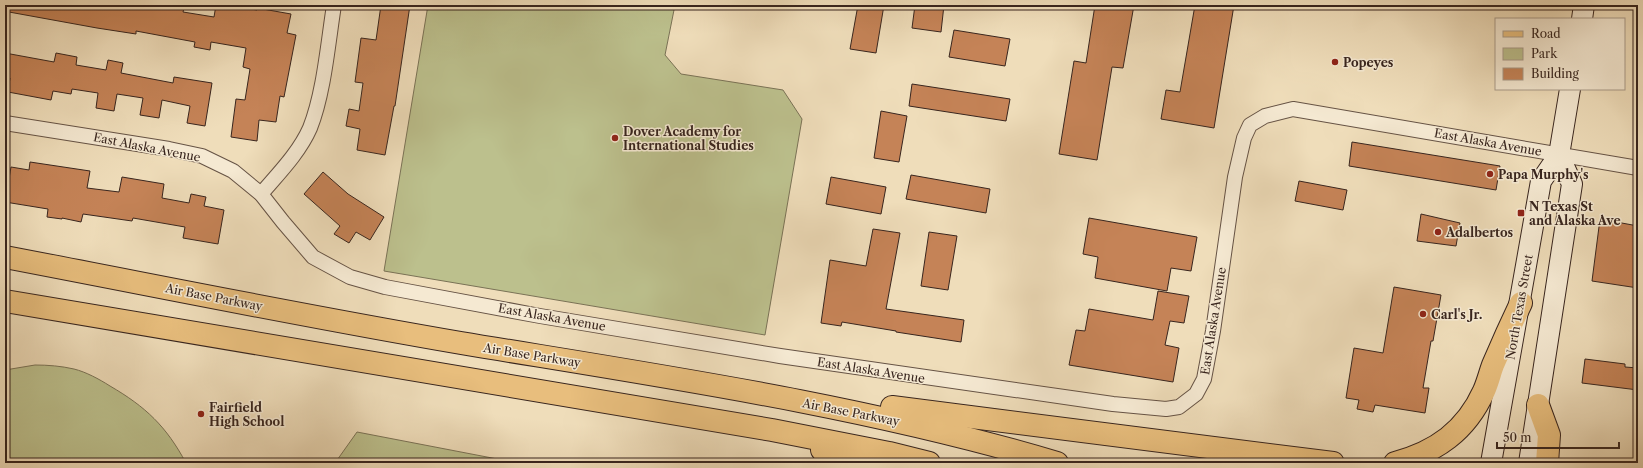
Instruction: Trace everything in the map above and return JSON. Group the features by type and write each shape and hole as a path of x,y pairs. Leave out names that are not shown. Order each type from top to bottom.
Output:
{"main road":[{"path":"1582,18 1584,5"},
{"name":"North Texas Street","path":"1491,463 1541,181 1559,155 1570,90"},
{"path":"1529,463 1572,184 1559,155"},
{"name":"Air Base Parkway","path":"5,257 432,338 779,398 915,425 966,437 1057,463"},
{"path":"5,300 772,430 889,453 929,463"},
{"path":"1395,463 1426,452 1446,440 1475,408 1520,303"},
{"path":"779,398 862,403 1333,463"},
{"path":"1538,405 1549,435 1547,463"},
{"path":"772,430 857,463"}],"street":[{"path":"261,194 292,158 310,128 321,88 334,5"},
{"name":"East Alaska Avenue","path":"5,123 169,149 202,156 233,171 261,194 313,257 350,277 385,287 540,316 780,356 1113,404 1166,409 1179,407 1196,394 1204,379 1213,331 1235,178 1244,138 1250,126 1265,116 1293,109 1638,168"}],"green space":[{"name":"Dover Academy for International Studies","path":"428,5 675,5 665,55 681,74 783,90 802,119 765,335 384,271"},
{"path":"35,365 59,366 79,370 97,378 123,394 154,418 171,438 186,463 5,463 5,370"},
{"path":"357,432 518,463 335,463"}],"building":[{"path":"10,5 171,5 184,8 183,12 214,17 216,5 226,5 257,10 257,8 291,14 287,33 296,35 284,97 280,96 276,122 259,120 257,141 231,137 236,99 245,100 250,69 243,67 246,48 211,42 210,50 194,47 195,42 136,31 136,34 97,28 9,12"},
{"path":"381,5 410,5 395,106 385,155 357,150 360,129 346,126 349,109 359,111 363,83 355,82 361,38 376,40"},
{"path":"858,5 884,5 876,53 850,49"},
{"path":"915,5 944,5 941,32 912,28"},
{"path":"1095,5 1134,5 1123,68 1112,67 1097,160 1059,154 1074,61 1086,63"},
{"path":"1195,5 1234,5 1214,128 1161,119 1166,90 1180,92"},
{"path":"954,30 1010,39 1005,66 949,57"},
{"path":"5,53 54,62 56,53 77,57 76,65 106,70 108,60 123,63 121,73 173,83 174,77 212,83 205,126 187,123 190,106 162,100 159,118 140,115 143,98 117,94 114,111 96,108 98,93 72,89 71,94 53,91 51,100 8,92 10,78 5,77"},
{"path":"912,84 1010,99 1006,121 909,106"},
{"path":"881,111 907,116 899,162 874,158"},
{"path":"1352,142 1500,166 1496,190 1349,166"},
{"path":"30,162 90,171 87,188 119,192 122,177 164,184 162,198 189,203 191,194 206,197 204,206 224,210 218,244 183,238 185,227 133,218 132,221 83,214 81,222 47,217 48,209 5,202 11,167 29,170"},
{"path":"323,172 348,194 384,217 370,240 356,232 349,243 334,234 340,226 304,194"},
{"path":"911,175 990,189 986,213 906,199"},
{"path":"831,177 886,187 881,214 826,204"},
{"path":"1299,181 1347,190 1343,210 1295,201"},
{"name":"Adalbertos","path":"1421,214 1460,223 1456,246 1417,241"},
{"path":"1089,218 1197,237 1191,271 1171,268 1167,291 1095,278 1098,257 1083,254"},
{"path":"1600,219 1638,226 1638,288 1592,281"},
{"path":"873,229 900,233 886,309 964,320 961,342 842,322 841,326 821,323 830,260 866,266"},
{"path":"929,232 957,236 948,290 921,286"},
{"path":"1394,287 1441,295 1423,388 1429,388 1425,413 1375,405 1373,412 1357,409 1359,400 1346,398 1354,348 1383,353"},
{"path":"1158,291 1189,296 1184,323 1170,321 1165,345 1179,348 1173,382 1069,365 1076,330 1085,331 1089,309 1153,320"},
{"path":"1585,359 1625,364 1625,367 1638,368 1638,390 1582,383"}],"place":[{"name":"Popeyes","path":"1335,62"},
{"name":"Dover Academy for International Studies","path":"615,138"},
{"name":"Papa Murphy's","path":"1490,174"},
{"name":"N Texas St and Alaska Ave","path":"1521,213"},
{"name":"Adalbertos","path":"1438,232"},
{"name":"Carl's Jr.","path":"1423,314"},
{"name":"Fairfield High School","path":"201,414"}]}
